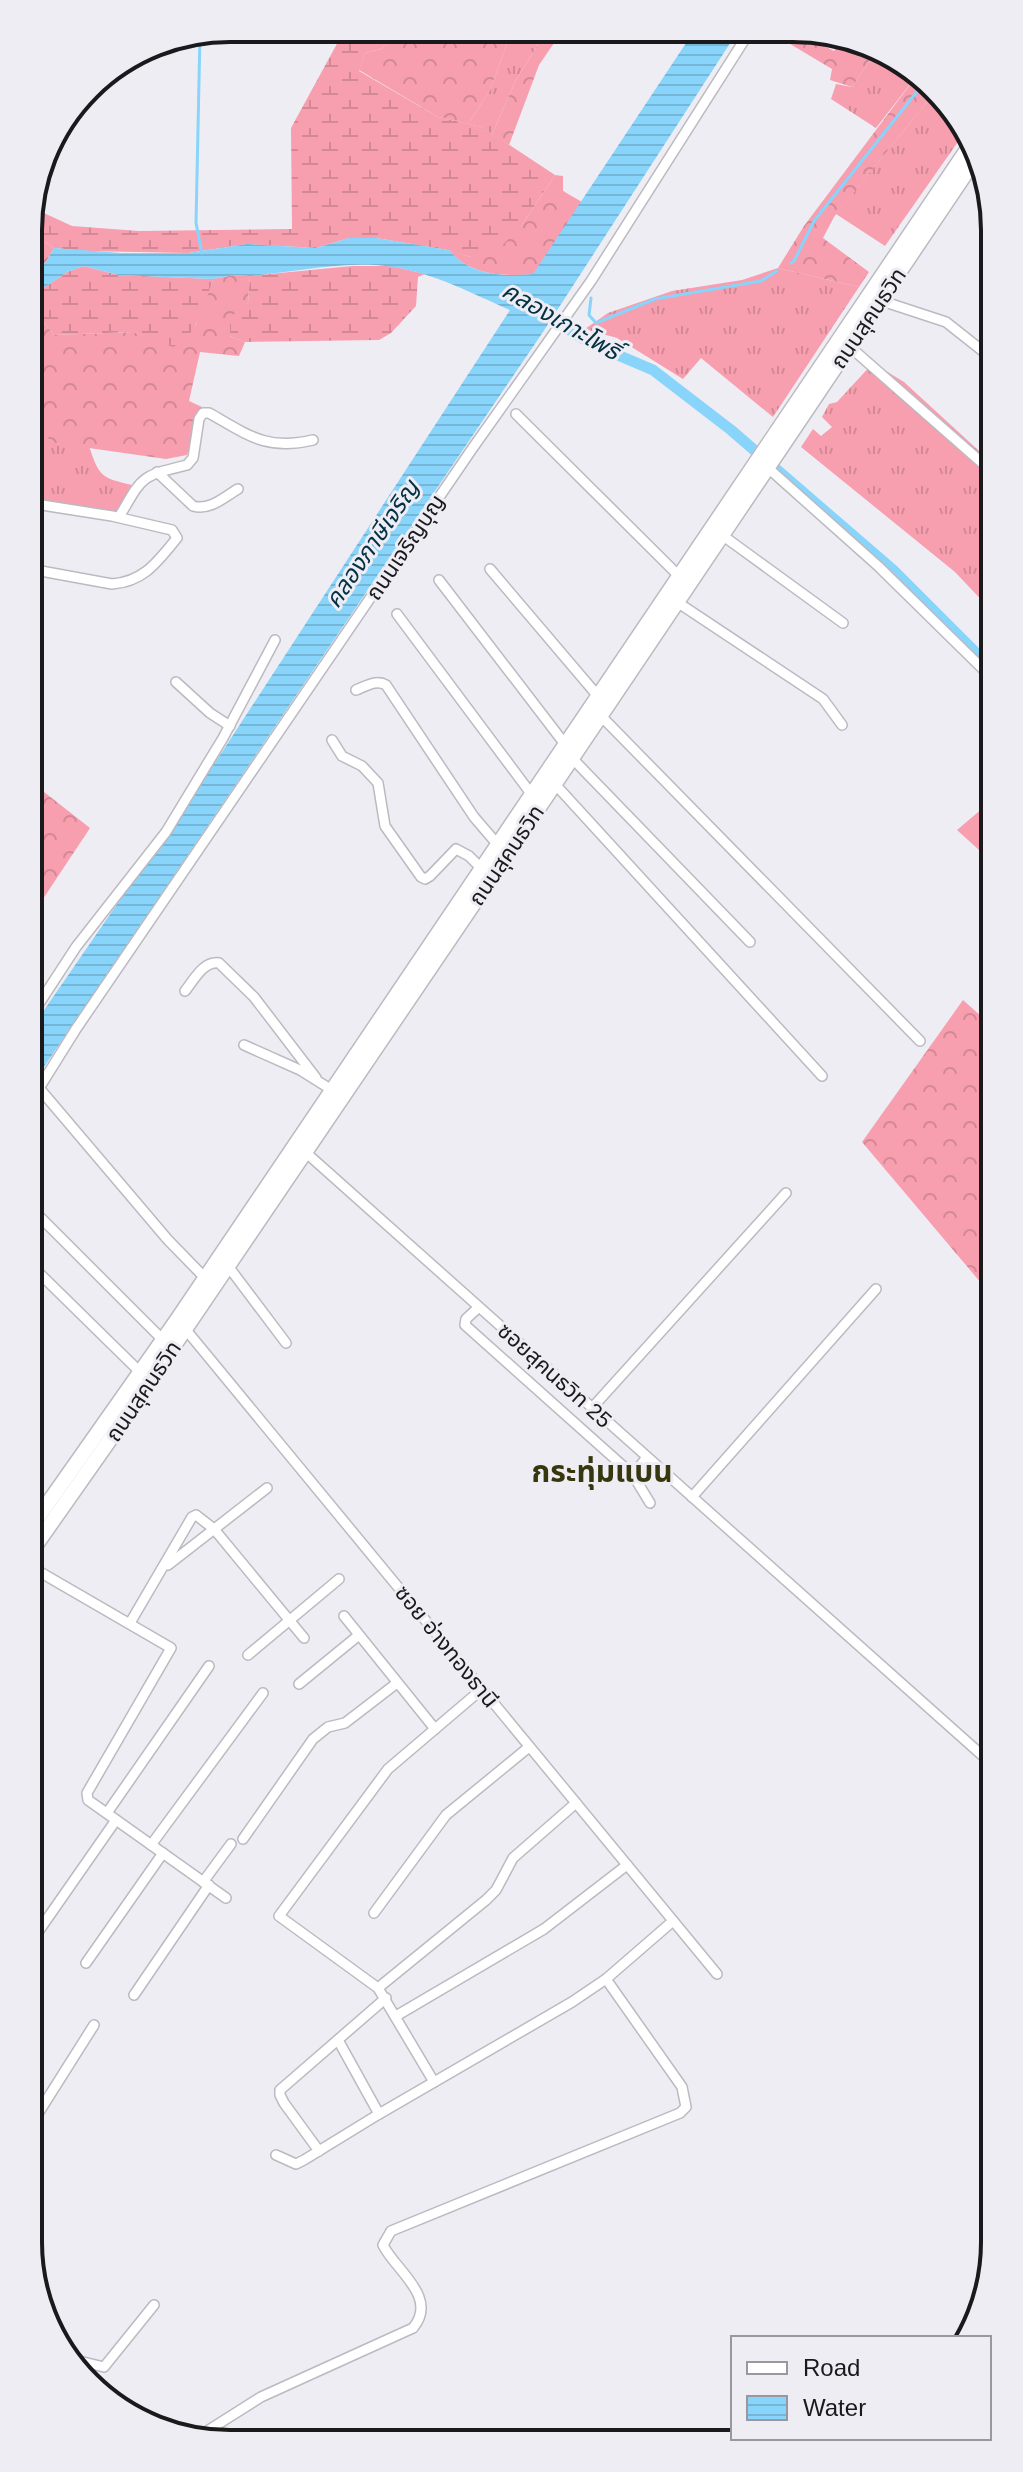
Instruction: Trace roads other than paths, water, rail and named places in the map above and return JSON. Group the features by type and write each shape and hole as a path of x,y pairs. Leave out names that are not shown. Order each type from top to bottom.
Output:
{"main road":[{"name":"ถนนสุคนธวิท","path":"209,1283 228,1266 332,1090 532,795 566,750 600,715 849,346 874,298 965,154"},
{"name":"ถนนสุคนธวิท","path":"42,1535 300,1148 554,783 566,750 597,695 874,298 970,166"},
{"name":"ถนนสุคนธวิท","path":"42,1513 145,1377 163,1340 181,1324"}],"street":[{"name":"ถนนเจริญบุญ","path":"42,1083 400,554 591,281 743,42"},
{"path":"874,298 946,322 981,350"},
{"path":"849,346 981,462"},
{"path":"119,517 142,480 190,462 203,413 209,413 250,436 273,444 313,440"},
{"path":"516,414 679,576"},
{"path":"767,467 878,566 981,667"},
{"path":"157,472 199,508 212,505 238,489"},
{"path":"42,505 119,517 172,530 177,535 175,541 138,579 112,584 42,571"},
{"path":"722,535 843,623"},
{"path":"490,569 597,695"},
{"path":"439,580 566,750 750,942"},
{"path":"677,602 823,699 842,725"},
{"path":"397,614 532,795"},
{"path":"42,999 76,947 166,832 230,726 275,640"},
{"path":"176,682 210,713 230,726"},
{"path":"356,690 381,682 386,685 474,817 498,845"},
{"path":"600,715 920,1041"},
{"path":"332,740 342,756 362,766 378,783 385,826 421,877 425,879 430,876 456,849 482,869"},
{"path":"554,783 822,1076"},
{"path":"185,991 205,966 219,963 254,997 316,1078"},
{"path":"244,1045 316,1078 332,1090"},
{"path":"42,1092 168,1240 209,1283"},
{"name":"ซอยสุคนธวิท 25","path":"300,1148 981,1754"},
{"path":"592,1408 786,1193"},
{"path":"42,1219 163,1340"},
{"path":"228,1266 286,1343"},
{"path":"42,1276 145,1377"},
{"path":"692,1497 876,1289"},
{"path":"479,1307 466,1319 465,1325 633,1475 650,1503"},
{"name":"ซอย อ่างทองธานี","path":"181,1324 717,1974"},
{"path":"633,1475 647,1457"},
{"path":"162,1570 267,1488"},
{"path":"130,1623 194,1515 214,1529 304,1638"},
{"path":"42,1573 171,1648 87,1793 88,1800 226,1898"},
{"path":"248,1655 339,1579"},
{"path":"344,1616 435,1729"},
{"path":"299,1684 359,1635"},
{"path":"107,1813 209,1666"},
{"path":"243,1839 313,1739 328,1727 345,1723 397,1683"},
{"path":"434,2082 378,1988 279,1916 378,1779 482,1689"},
{"path":"151,1845 263,1693"},
{"path":"374,1913 446,1815 529,1747"},
{"path":"378,1988 486,1900 496,1890 513,1858 576,1803"},
{"path":"42,1926 116,1820"},
{"path":"134,1995 231,1844"},
{"path":"86,1963 163,1853"},
{"path":"396,2016 544,1929 627,1865"},
{"path":"276,2155 296,2164 542,2021 606,1979 673,1921"},
{"path":"211,2429 261,2397 413,2328 419,2318 418,2296 408,2275 383,2245 391,2231 680,2113 686,2107 682,2087 606,1979"},
{"path":"319,2151 284,2103 280,2090 386,1998"},
{"path":"42,2107 94,2025"},
{"path":"338,2040 379,2114"},
{"path":"86,2363 104,2367 154,2305"}],"water":[{"name":"คลองภาษีเจริญ","path":"687,42 731,42 543,332 42,1070 42,1013 222,752 510,310 423,274 376,265 213,279 118,275 84,266 67,272 42,289 42,264 54,248 121,253 188,253 247,244 316,248 349,238 376,238 449,250 466,265 487,272 533,274"}],"waterway":[{"path":"200,45 196,223 202,253"},
{"path":"791,263 814,221 918,90"},
{"path":"591,298 589,315 596,323 655,299 761,281 777,271"},
{"name":"คลองเกาะโพธิ์","path":"541,312 592,344 653,370 731,430 893,570 981,658"}],"district":[{"name":"กระทุ่มแบน","path":"602,1472"}]}
